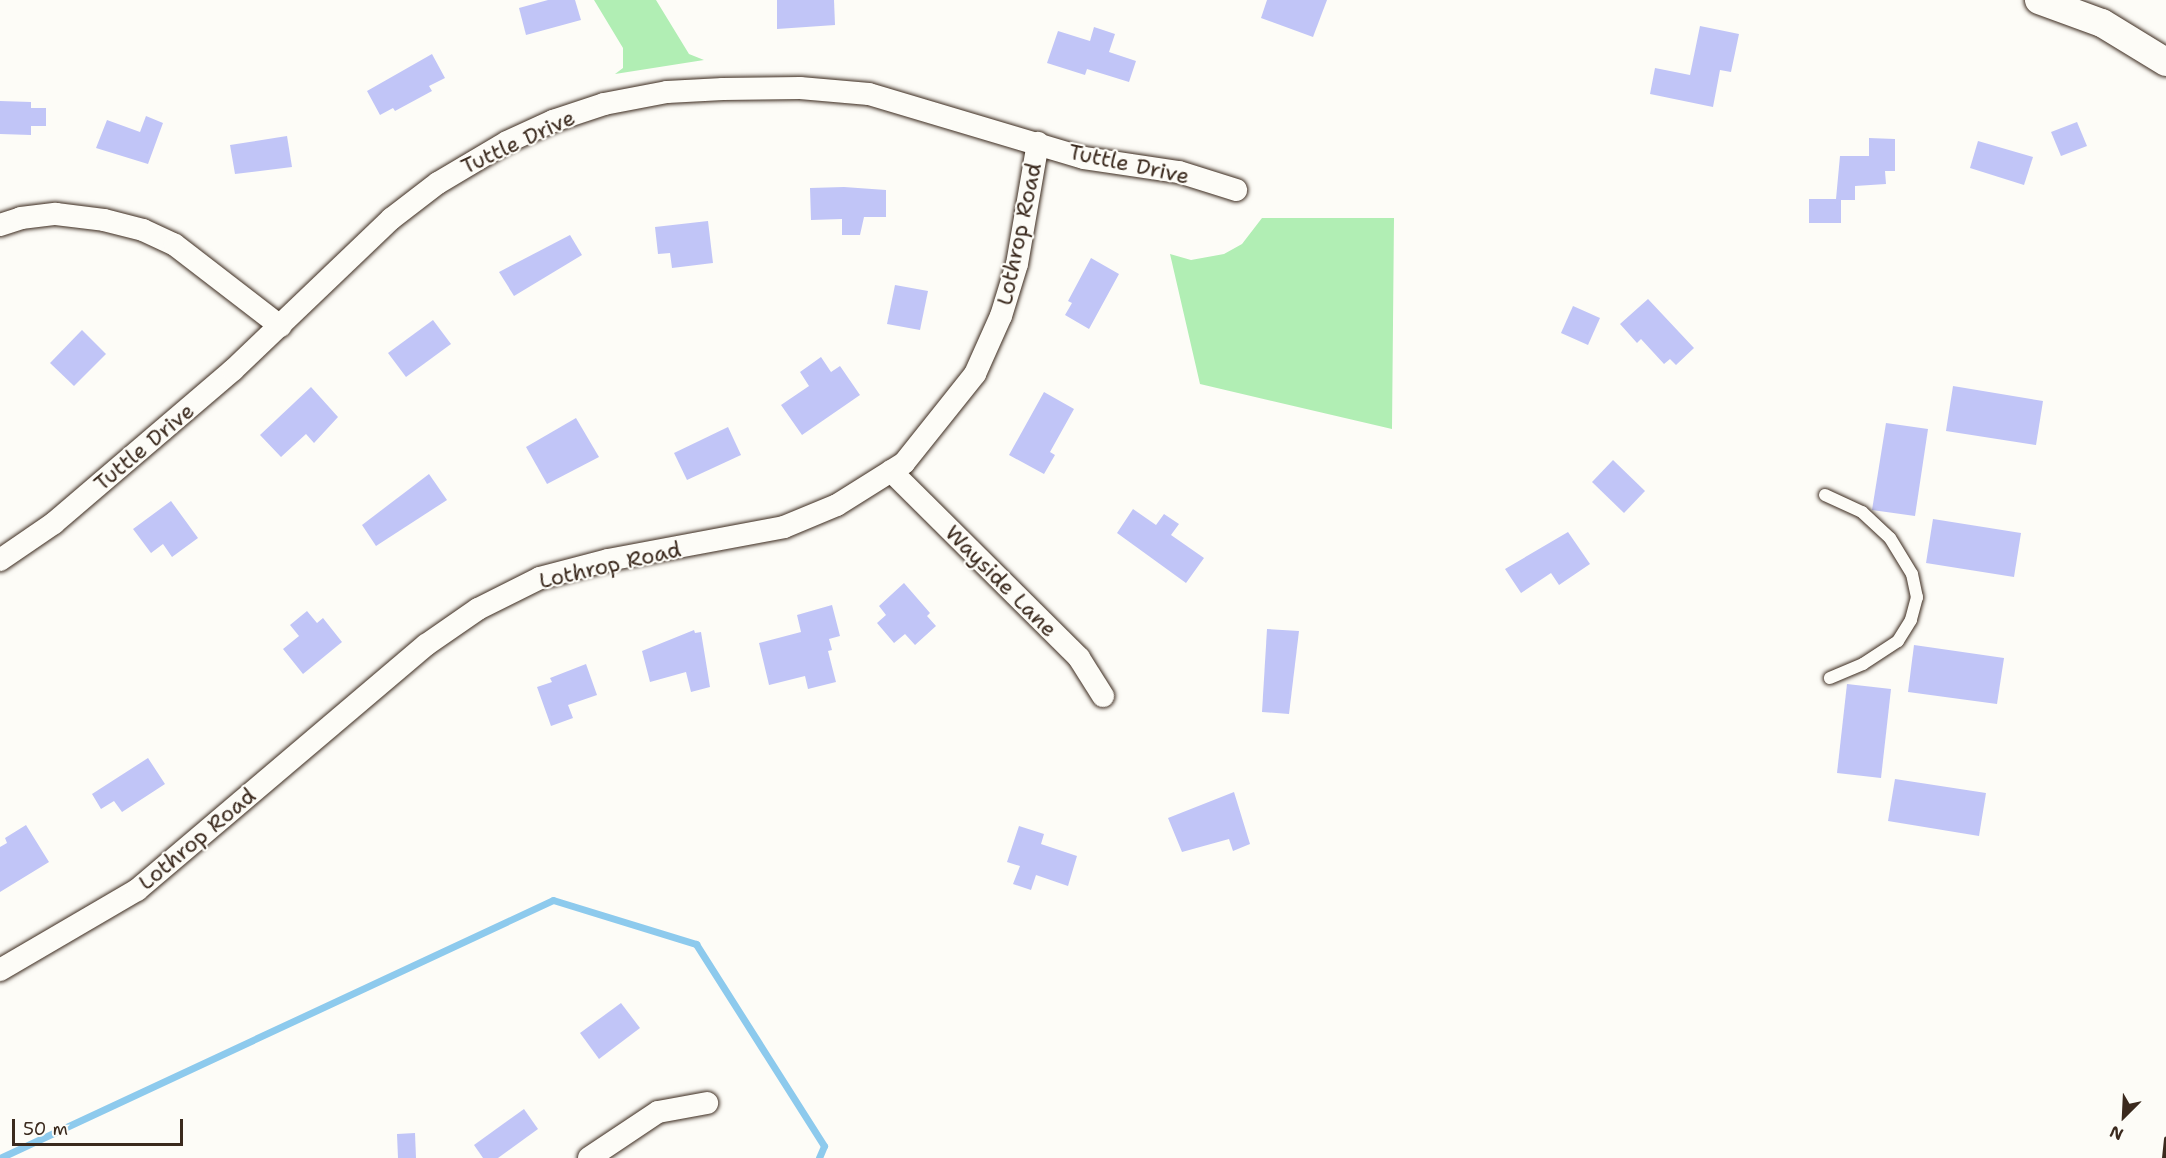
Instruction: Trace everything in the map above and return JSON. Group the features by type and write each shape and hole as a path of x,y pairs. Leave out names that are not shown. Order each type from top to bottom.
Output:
{"street":[{"path":"2040,0 2102,23 2166,62"},
{"name":"Tuttle Drive","path":"0,560 54,523 138,452 280,326 392,219 438,183 516,138 604,104 668,92 800,88 869,94 1084,158 1179,172 1236,190"},
{"name":"Lothrop Road","path":"0,970 137,890 426,645 478,609 540,578 609,560 784,527 837,505 904,463 975,374 992,336 1017,264 1038,143"},
{"path":"0,225 21,218 56,214 104,220 143,230 175,245 280,326"},
{"name":"Wayside Lane","path":"891,471 1079,658 1103,696"},
{"path":"589,1158 658,1112 707,1103"}],"lane":[{"path":"1825,495 1862,512 1890,538 1912,574 1917,597 1911,620 1898,641 1863,664 1830,678"}],"green space":[{"path":"594,0 656,0 689,54 704,60 615,74 623,68 623,48"},
{"path":"1262,218 1394,218 1392,429 1200,384 1170,254 1191,260 1224,254 1242,244"}],"building":[{"path":"548,0 575,0 581,20 526,35 519,8"},
{"path":"777,0 834,0 835,25 777,29"},
{"path":"1267,0 1327,0 1313,37 1261,18"},
{"path":"1700,26 1739,34 1731,72 1720,70 1713,107 1650,94 1655,68 1690,75"},
{"path":"1094,27 1115,34 1109,52 1136,61 1129,82 1087,69 1085,75 1047,63 1058,31 1090,41"},
{"path":"432,54 445,78 429,86 432,91 395,111 393,108 380,115 367,91"},
{"path":"0,101 31,102 31,108 46,108 46,126 31,126 31,135 0,134"},
{"path":"146,116 163,123 148,164 96,148 107,120 140,132"},
{"path":"2077,122 2087,146 2061,156 2051,132"},
{"path":"287,136 292,167 235,174 230,145"},
{"path":"1869,138 1895,139 1895,171 1885,171 1886,184 1855,186 1855,200 1841,200 1841,223 1809,223 1809,199 1836,199 1840,156 1869,156"},
{"path":"1978,141 2033,157 2024,185 1970,168"},
{"path":"844,187 886,190 886,217 864,217 860,235 842,235 842,219 811,220 810,188"},
{"path":"708,221 713,263 672,268 670,253 658,254 655,227"},
{"path":"570,235 582,255 514,296 499,272"},
{"path":"1091,258 1119,274 1089,329 1065,315 1072,303 1068,301"},
{"path":"895,285 928,291 920,330 887,324"},
{"path":"1648,299 1694,348 1676,365 1670,359 1664,364 1641,339 1637,343 1620,324"},
{"path":"1573,306 1600,318 1588,345 1561,333"},
{"path":"433,320 451,344 406,377 388,353"},
{"path":"82,330 106,354 74,386 50,363"},
{"path":"821,357 831,372 840,366 860,395 802,435 781,405 809,386 800,372"},
{"path":"1953,386 2043,401 2036,445 1946,431"},
{"path":"311,387 338,417 314,443 306,434 281,457 260,435"},
{"path":"1044,392 1074,409 1050,452 1055,455 1044,474 1009,455"},
{"path":"576,418 599,457 547,484 526,447"},
{"path":"1886,423 1928,429 1915,516 1872,510"},
{"path":"728,427 741,455 687,480 674,453"},
{"path":"1613,460 1645,491 1624,513 1592,482"},
{"path":"429,474 447,500 376,546 362,525"},
{"path":"171,501 198,538 172,557 163,544 151,553 133,529"},
{"path":"1133,509 1156,525 1164,514 1179,524 1171,535 1204,558 1186,583 1117,533"},
{"path":"1933,519 2021,533 2014,577 1926,563"},
{"path":"1568,532 1590,564 1559,585 1551,573 1521,593 1505,569"},
{"path":"904,583 930,613 927,616 936,626 915,645 905,634 894,643 877,623 886,615 879,606"},
{"path":"832,605 840,636 829,639 832,650 828,651 836,682 808,689 805,676 769,685 759,643 801,632 797,615"},
{"path":"307,611 317,623 323,618 342,642 303,674 283,649 299,636 290,625"},
{"path":"1267,629 1299,631 1289,714 1262,712"},
{"path":"694,630 695,633 701,632 710,687 691,692 686,672 650,682 642,651"},
{"path":"1914,645 2004,658 1997,704 1908,692"},
{"path":"586,664 597,695 568,705 573,718 551,726 537,687 552,682 550,678"},
{"path":"1847,684 1891,689 1881,778 1837,773"},
{"path":"148,758 165,784 122,812 114,801 101,809 92,794"},
{"path":"1895,779 1986,793 1979,836 1888,821"},
{"path":"1234,792 1250,844 1233,851 1229,839 1182,852 1168,818"},
{"path":"26,825 49,862 0,892 0,847 7,843 5,838"},
{"path":"1019,826 1044,834 1041,844 1077,856 1068,886 1036,875 1031,890 1013,884 1020,866 1007,862"},
{"path":"621,1003 640,1028 599,1059 580,1033"},
{"path":"524,1109 538,1129 498,1158 483,1158 474,1145"},
{"path":"415,1133 416,1158 398,1158 397,1134"}],"waterway":[{"path":"0,1158 553,900 696,944 824,1146 819,1158"}],"railway":[{"path":"2164,1158 2166,1139"}]}
